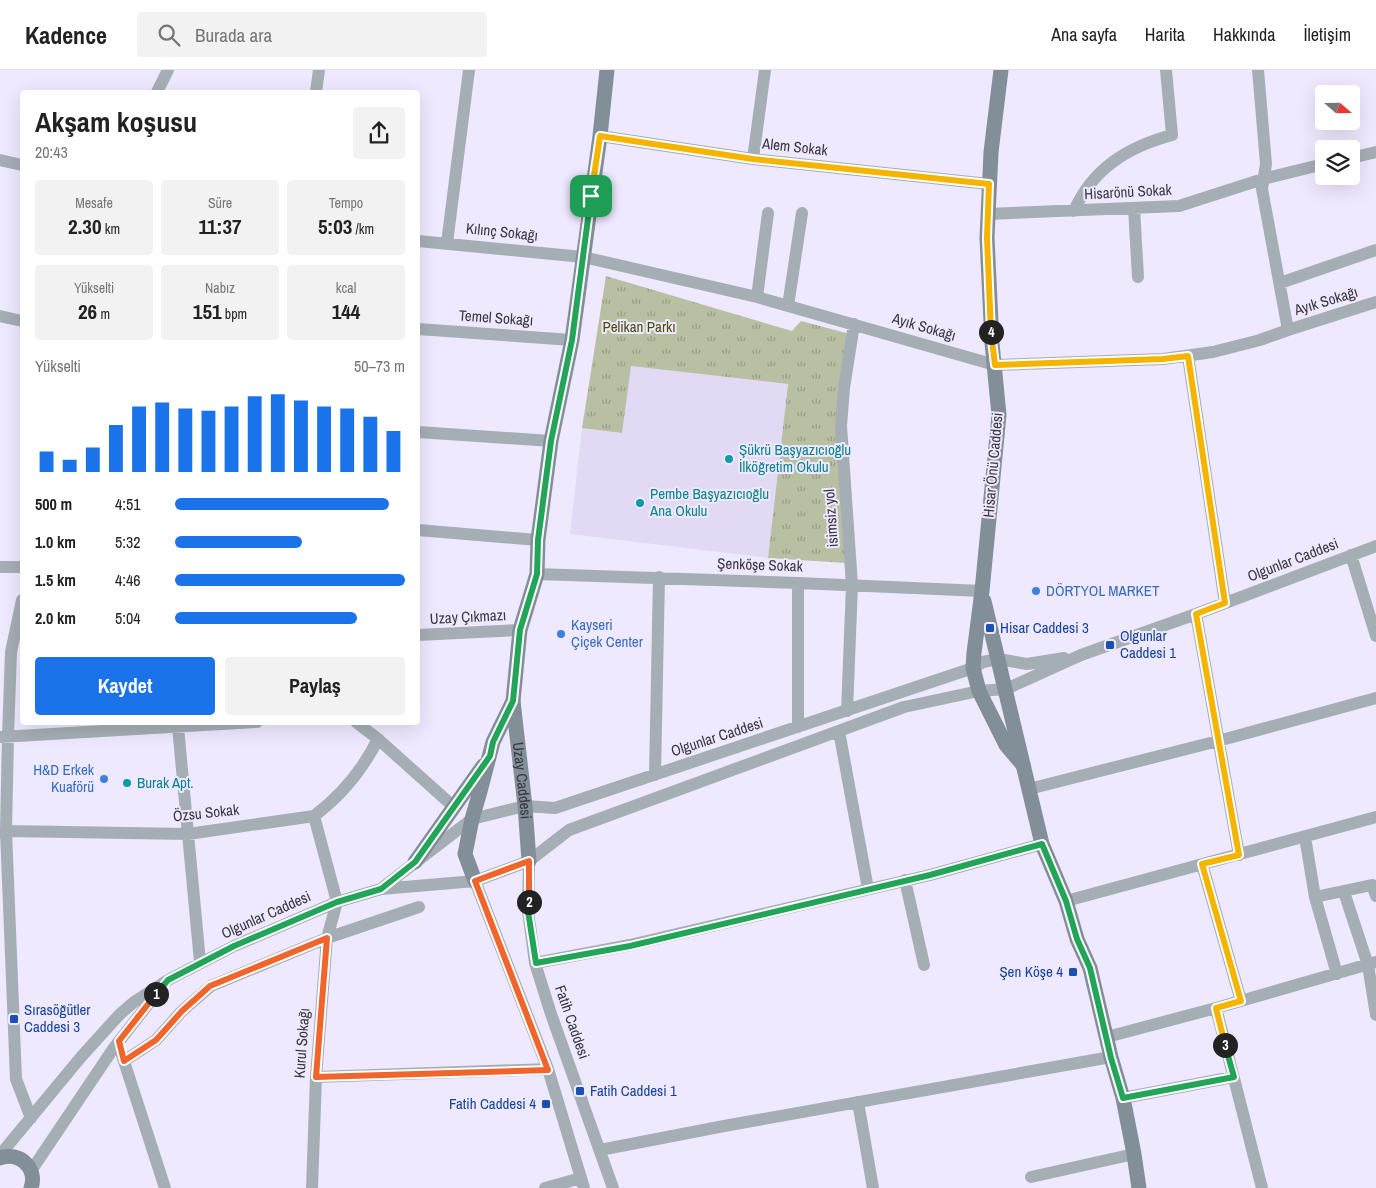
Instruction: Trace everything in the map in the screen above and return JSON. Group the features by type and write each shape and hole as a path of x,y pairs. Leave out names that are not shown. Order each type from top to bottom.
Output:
{"main road":[{"name":"Uzay Caddesi","path":"529,861 513,701 520,630 537,574 538,540 551,441 572,340 600,136 607,70"},
{"name":"Hisar Önü Caddesi","path":"1001,70 991,152 987,238 988,286 999,415 973,668 979,691 1006,745 1023,765"},
{"name":"Hisar Önü Caddesi","path":"982,591 1042,844 1066,901 1077,939 1090,968 1111,1058 1123,1098 1139,1188"},
{"name":"Uzay Caddesi","path":"475,881 465,854 472,819 493,742 513,701"},
{"path":"415,862 490,756"},
{"path":"0,1157 10,1156 23,1160 31,1171 33,1178 31,1188"}],"street":[{"path":"152,90 160,70"},
{"path":"158,90 168,70"},
{"path":"316,90 318,70"},
{"path":"447,243 469,70"},
{"path":"753,159 765,70"},
{"path":"1074,211 1086,188 1102,169 1133,149 1172,135 1166,70"},
{"path":"1258,70 1266,164 1262,189 1288,330"},
{"name":"Alem Sokak","path":"600,136 753,159 989,184"},
{"path":"1360,156 1376,152"},
{"path":"0,160 20,165"},
{"name":"Hisarönü Sokak","path":"988,214 1179,206 1263,179 1315,166"},
{"path":"1134,208 1138,277"},
{"path":"757,297 768,213"},
{"path":"788,306 802,213"},
{"name":"Kılınç Sokağı","path":"420,240 583,257"},
{"path":"1280,284 1376,250"},
{"name":"Ayık Sokağı","path":"583,257 757,297 995,365 1146,360 1213,352 1260,340 1376,302"},
{"path":"0,316 20,321"},
{"name":"isimsiz yol","path":"847,711 852,585 842,426 844,388 854,324"},
{"name":"Temel Sokağı","path":"420,329 572,340"},
{"path":"1188,356 1225,603"},
{"path":"420,432 551,441"},
{"path":"420,530 538,540"},
{"name":"Olgunlar Caddesi","path":"0,1157 81,1057 120,1014 134,1002 168,980 234,946 337,902 381,889 475,881 529,861 569,830 904,707 979,691 1006,689 1081,655 1376,546"},
{"path":"1351,555 1376,636"},
{"path":"0,567 20,567"},
{"name":"Şenköşe Sokak","path":"537,574 658,577 982,591"},
{"path":"655,775 658,577"},
{"path":"798,583 798,727"},
{"path":"20,609 11,652 4,736 3,832 16,1079 31,1118"},
{"path":"1196,614 1239,855"},
{"name":"Uzay Çıkmazı","path":"420,635 520,630"},
{"name":"Olgunlar Caddesi","path":"381,889 472,819 525,806 555,808 847,711 973,668 984,662 998,659 1027,664 1081,655"},
{"path":"1029,789 1218,741 1376,698"},
{"path":"4,736 210,725"},
{"path":"360,725 454,807"},
{"path":"178,727 200,962"},
{"path":"838,731 868,889"},
{"path":"337,902 314,816 348,786 365,763 378,739"},
{"name":"Özsu Sokak","path":"3,832 188,834 314,816"},
{"path":"1066,901 1376,817"},
{"path":"1305,837 1315,897 1337,974"},
{"path":"536,963 630,946 905,880 1042,844"},
{"name":"Fatih Caddesi","path":"529,861 528,911 536,963 551,1014 613,1188"},
{"path":"1202,864 1241,1001"},
{"path":"905,880 924,965"},
{"path":"475,881 548,1070 582,1183 545,1188"},
{"path":"1315,897 1372,885 1376,896"},
{"path":"1344,892 1372,964 1376,1015"},
{"name":"Kurul Sokağı","path":"312,1188 316,1077 327,938 337,902"},
{"path":"124,1061 156,1040 182,1011 210,986 327,938 419,907"},
{"path":"1107,1037 1372,964"},
{"path":"31,1171 119,1041 168,980"},
{"path":"1216,1008 1262,1188"},
{"path":"119,1041 165,1188"},
{"path":"600,1150 724,1126 1111,1058"},
{"path":"316,1077 548,1070"},
{"path":"1123,1098 1234,1077"},
{"path":"858,1102 872,1188"},
{"path":"1030,1177 1134,1154"}],"shaded area":[{"path":"630,366 788,384 768,558 570,534 582,428 622,433"}],"green space":[{"name":"Pelikan Parkı","path":"606,276 792,331 801,321 850,334 841,377 846,563 768,558 788,384 631,366 622,433 582,428"}],"place":[{"name":"Şükrü Başyazıcıoğlu İlköğretim Okulu","path":"729,459"},
{"name":"Pembe Başyazıcıoğlu Ana Okulu","path":"640,503"},
{"name":"DÖRTYOL MARKET","path":"1036,591"},
{"name":"Hisar Caddesi 3","path":"990,628"},
{"name":"Kayseri Çiçek Center","path":"561,634"},
{"name":"Olgunlar Caddesi 1","path":"1110,645"},
{"name":"H&D Erkek Kuaförü","path":"104,779"},
{"name":"Burak Apt.","path":"127,783"},
{"name":"Şen Köşe 4","path":"1073,972"},
{"name":"Sırasöğütler Caddesi 3","path":"14,1019"},
{"name":"Fatih Caddesi 1","path":"580,1091"},
{"name":"Fatih Caddesi 4","path":"546,1104"}],"route":[{"path":"600,136 753,159 989,184 988,286 995,365 1163,359 1188,356 1225,603 1196,614 1239,855 1202,864 1241,1001 1216,1008 1234,1077 1123,1098 1111,1058 1090,968 1077,939 1066,901 1042,844 930,875 630,946 536,963 528,911 529,861 475,881 548,1070 316,1077 327,938 210,986 168,1025 156,1040 124,1061 119,1041 168,980 234,946 337,902 381,889 415,862 490,756 493,742 513,701 520,630 537,574 538,540 551,441 572,340 591,196 600,136"}]}
